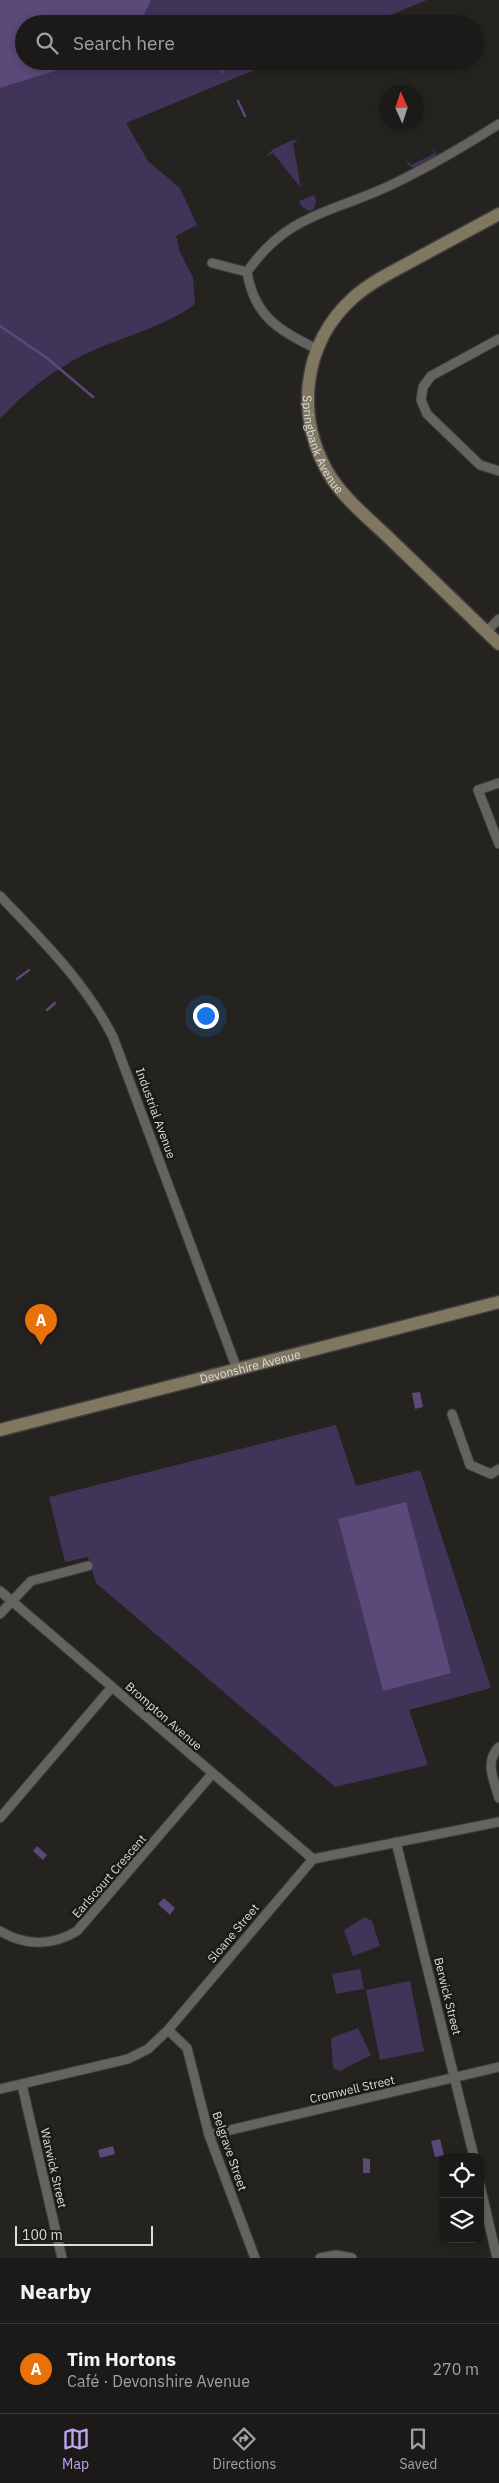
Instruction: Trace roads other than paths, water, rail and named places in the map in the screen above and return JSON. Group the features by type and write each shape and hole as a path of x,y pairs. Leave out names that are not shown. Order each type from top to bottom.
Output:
{"main road":[{"name":"Springbank Avenue","path":"499,214 362,290 335,318 317,349 310,371 307,404 312,436 324,465 348,498 499,644"},
{"name":"Devonshire Avenue","path":"0,1430 499,1302"}],"street":[{"path":"247,272 266,247 292,226 326,209 370,194 405,178 456,152 499,124"},
{"path":"212,263 247,272"},
{"path":"247,272 257,303 275,326 317,349"},
{"path":"499,339 431,376 423,387 421,400 427,414 480,466 499,470"},
{"path":"486,632 499,619"},
{"path":"499,783 478,790 499,844"},
{"name":"Industrial Avenue","path":"0,896 72,973 93,1001 114,1037 237,1369"},
{"path":"452,1414 470,1465 495,1471"},
{"path":"0,1614 30,1581 88,1566"},
{"name":"Brompton Avenue","path":"0,1591 313,1859"},
{"path":"0,1818 112,1687"},
{"path":"499,1747 492,1756 490,1765 499,1798"},
{"name":"Earlscourt Crescent","path":"0,1932 10,1938 34,1943 60,1939 77,1931 212,1774"},
{"path":"313,1859 499,1822"},
{"name":"Berwick Street","path":"396,1842 473,2153"},
{"name":"Sloane Street","path":"0,2090 128,2059 148,2049 168,2030 313,1859"},
{"name":"Belgrave Street","path":"168,2030 187,2048 209,2135 255,2258"},
{"name":"Cromwell Street","path":"209,2135 499,2067"},
{"name":"Warwick Street","path":"22,2085 62,2258"},
{"path":"483,2198 497,2258"},
{"path":"320,2258 336,2256 352,2258"}],"waterway":[{"path":"238,101 245,116"},
{"path":"0,326 47,358 93,397"},
{"path":"17,979 29,970"},
{"path":"47,1010 55,1003"}],"place":[{"name":"Tim Hortons","path":"41,1345"}]}
